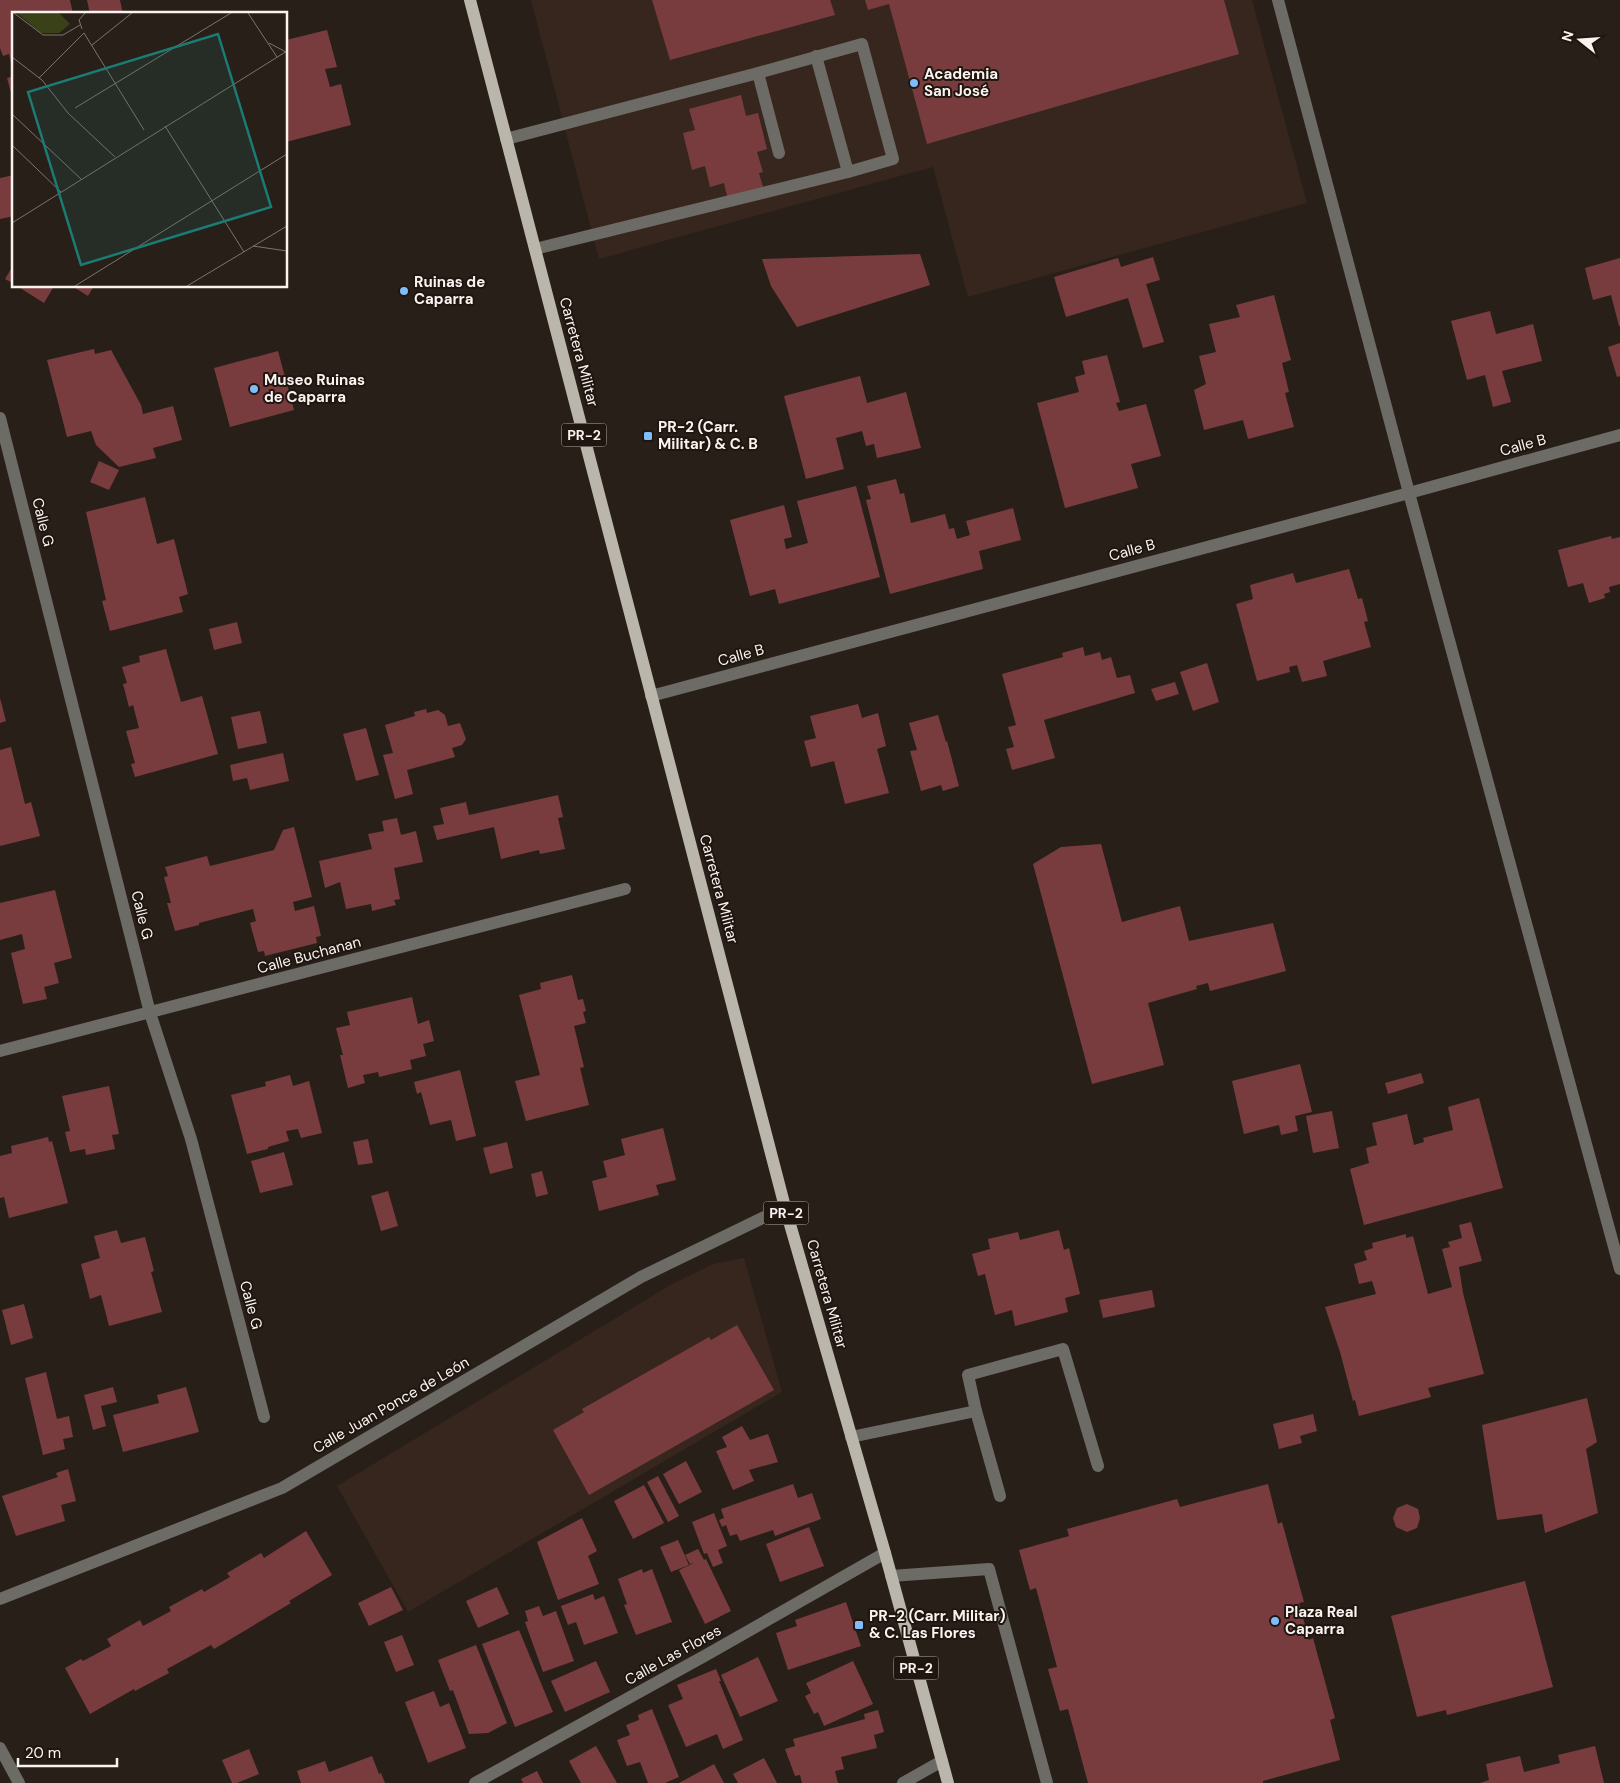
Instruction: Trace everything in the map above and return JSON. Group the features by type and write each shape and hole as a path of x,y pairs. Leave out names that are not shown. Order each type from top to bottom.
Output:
{"main road":[{"name":"Carretera Militar","path":"470,0 785,1207 885,1553 948,1783"}],"street":[{"path":"1278,0 1409,493 1620,1269"},
{"path":"506,139 862,44 893,159 848,172 535,249"},
{"path":"816,56 848,172"},
{"path":"758,73 779,153"},
{"name":"Calle G","path":"0,418 150,1013 190,1139 264,1417"},
{"name":"Calle B","path":"652,696 1620,435"},
{"name":"Calle Buchanan","path":"0,1051 625,889"},
{"name":"Calle Juan Ponce de León","path":"0,1599 282,1488 641,1277 785,1207"},
{"path":"1000,1496 968,1375 1063,1349 1098,1466"},
{"path":"852,1437 976,1411"},
{"name":"Calle Las Flores","path":"475,1783 885,1553"},
{"path":"891,1576 989,1568 1047,1783"},
{"path":"0,1748 19,1783"},
{"path":"903,1783 942,1761"}],"shaded area":[{"name":"Academia San José","path":"531,0 1252,0 1307,203 968,297 933,167 599,259"},
{"path":"744,1258 782,1392 408,1612 337,1486 672,1284 713,1264"}],"building":[{"path":"0,0 70,0 73,12 12,12 12,68 9,54 3,56 0,48"},
{"path":"87,0 120,0 123,12 90,12"},
{"path":"652,0 830,0 835,15 670,60"},
{"path":"865,0 1224,0 1239,54 927,144 889,4 868,10"},
{"path":"327,30 337,67 325,69 330,87 341,84 351,125 288,141 288,40"},
{"path":"12,77 12,96 7,78"},
{"path":"741,95 746,116 758,113 767,149 757,152 763,172 759,173 763,187 727,196 724,183 710,187 705,166 692,170 683,133 695,130 689,109"},
{"path":"12,175 12,216 0,219 0,178"},
{"path":"920,254 930,285 797,327 771,286 762,259"},
{"path":"1153,257 1160,280 1146,284 1164,342 1143,348 1128,298 1066,317 1054,277 1118,258 1121,267"},
{"path":"1620,258 1619,326 1611,295 1593,300 1585,268"},
{"path":"12,267 12,283 5,279"},
{"path":"20,288 53,288 44,303"},
{"path":"75,288 93,288 88,296"},
{"path":"1274,295 1291,360 1282,363 1289,392 1285,393 1294,427 1248,439 1243,420 1204,430 1194,390 1206,384 1199,356 1216,352 1209,324 1240,317 1236,305"},
{"path":"1490,311 1496,334 1533,324 1542,361 1502,371 1511,402 1493,407 1485,375 1467,380 1451,321"},
{"path":"1620,343 1620,376 1617,377 1608,347"},
{"path":"94,349 95,354 111,350 141,405 143,414 173,406 182,440 153,448 156,458 119,467 96,445 91,431 67,437 47,360"},
{"name":"Museo Ruinas de Caparra","path":"278,351 294,410 230,427 214,368"},
{"path":"1107,355 1120,402 1116,403 1119,411 1146,404 1161,456 1131,464 1138,488 1065,508 1037,403 1079,392 1075,377 1085,374 1082,361"},
{"path":"860,376 867,403 906,392 921,448 877,458 874,444 866,446 862,431 836,438 844,469 806,479 784,396"},
{"path":"99,461 119,470 109,490 90,482"},
{"path":"896,479 900,494 904,493 911,523 945,514 949,529 954,528 957,539 970,535 966,521 1013,508 1021,540 979,551 983,569 890,594 866,500 871,499 867,486"},
{"path":"856,486 880,577 779,604 775,589 750,596 730,520 784,505 792,537 784,539 786,549 808,543 797,501"},
{"path":"145,497 157,544 174,539 188,594 179,597 183,612 110,631 102,601 106,600 86,512"},
{"path":"1611,536 1612,539 1620,537 1620,584 1609,587 1610,592 1604,594 1605,598 1589,603 1583,583 1568,587 1558,550"},
{"path":"1349,569 1358,599 1362,598 1368,621 1364,622 1371,647 1323,661 1327,676 1302,682 1297,665 1289,667 1290,672 1257,681 1236,604 1253,599 1250,585 1293,573 1296,583"},
{"path":"237,622 242,643 214,650 209,629"},
{"path":"1083,647 1085,656 1100,652 1102,660 1111,657 1117,678 1130,675 1135,693 1044,720 1055,758 1012,770 1006,749 1014,747 1008,727 1016,725 1002,674 1063,657 1062,653"},
{"path":"166,649 181,702 202,696 218,754 135,777 131,764 135,763 126,731 139,728 133,705 129,707 123,684 127,683 122,667 140,662 139,656"},
{"path":"1207,663 1219,702 1193,711 1180,672"},
{"path":"1175,682 1179,694 1156,701 1151,689"},
{"path":"0,698 6,721 0,723"},
{"path":"858,704 862,718 878,713 886,746 877,749 889,793 845,804 834,761 811,767 804,741 816,738 810,716"},
{"path":"426,709 427,713 438,710 445,715 448,726 460,723 466,739 462,745 452,748 455,757 407,770 413,794 395,799 383,755 393,753 385,725 415,716 414,712"},
{"path":"260,711 267,743 238,749 231,717"},
{"path":"938,715 959,786 943,791 941,785 921,791 910,751 917,750 909,723"},
{"path":"366,728 379,775 356,781 343,734"},
{"path":"11,747 25,804 31,802 40,836 0,846 0,750"},
{"path":"283,753 289,781 250,790 247,778 233,781 230,765"},
{"path":"558,795 563,817 558,818 565,849 540,854 539,850 501,859 494,827 437,840 433,826 444,824 440,808 466,802 469,815"},
{"path":"397,818 401,835 416,831 423,862 394,868 400,899 394,900 396,905 372,911 371,904 346,909 340,882 325,888 319,861 372,849 368,834 384,831 382,821"},
{"path":"294,827 312,897 293,902 295,911 314,906 321,936 316,937 317,943 265,956 264,951 258,952 250,923 256,921 253,909 175,931 167,903 171,903 164,877 168,876 165,867 207,856 210,866 274,850 283,830"},
{"path":"1101,844 1122,922 1180,906 1189,941 1273,923 1286,971 1210,991 1208,983 1196,986 1197,989 1148,1003 1164,1065 1092,1084 1033,864 1061,847"},
{"path":"55,890 72,958 54,963 59,983 44,987 47,999 23,1004 11,953 25,949 22,934 0,940 0,903"},
{"path":"572,975 578,1000 583,999 586,1011 583,1012 586,1023 574,1026 584,1067 580,1068 589,1105 526,1121 515,1081 540,1075 519,995 541,989 540,983"},
{"path":"412,997 418,1024 429,1020 434,1041 423,1044 426,1056 410,1060 412,1069 379,1077 378,1072 363,1075 365,1083 348,1088 340,1055 343,1055 336,1028 350,1025 347,1012"},
{"path":"1300,1064 1312,1112 1295,1116 1298,1131 1281,1135 1279,1125 1244,1134 1232,1081"},
{"path":"460,1070 476,1136 456,1141 451,1120 430,1125 421,1092 417,1094 414,1082"},
{"path":"1421,1073 1424,1083 1388,1094 1385,1083"},
{"path":"290,1075 293,1086 309,1081 322,1133 301,1138 298,1129 286,1131 289,1141 247,1154 231,1095 266,1086 265,1082"},
{"path":"109,1086 119,1134 112,1135 115,1149 86,1155 85,1149 70,1152 65,1132 70,1131 62,1096"},
{"path":"1479,1098 1503,1188 1364,1225 1350,1169 1369,1163 1366,1148 1377,1145 1372,1123 1407,1114 1414,1145 1424,1142 1423,1138 1453,1130 1448,1107"},
{"path":"1332,1111 1339,1148 1313,1153 1306,1116"},
{"path":"663,1128 676,1180 656,1185 659,1195 599,1211 592,1181 607,1177 603,1161 625,1155 621,1139"},
{"path":"48,1137 49,1142 52,1141 68,1203 9,1218 4,1197 0,1198 0,1156 12,1153 11,1146"},
{"path":"368,1139 373,1163 358,1165 353,1142"},
{"path":"507,1142 513,1168 490,1174 483,1148"},
{"path":"284,1152 293,1185 260,1193 251,1161"},
{"path":"542,1171 548,1194 536,1197 531,1174"},
{"path":"388,1191 398,1226 381,1231 371,1196"},
{"path":"1471,1222 1482,1261 1459,1267 1463,1293 1484,1374 1428,1388 1431,1397 1359,1416 1325,1307 1376,1294 1372,1281 1359,1284 1354,1264 1367,1260 1364,1251 1373,1248 1372,1243 1406,1234 1406,1238 1413,1236 1428,1294 1452,1287 1442,1249 1450,1247 1448,1242 1462,1238 1459,1225"},
{"path":"117,1230 121,1243 145,1237 154,1271 151,1272 162,1312 109,1326 101,1295 90,1299 81,1264 100,1258 94,1236"},
{"path":"1059,1230 1064,1250 1069,1248 1080,1294 1065,1298 1068,1312 1015,1326 1012,1310 995,1315 985,1274 978,1276 972,1254 990,1249 988,1239 1018,1232 1020,1240"},
{"path":"1152,1290 1155,1307 1103,1318 1099,1300"},
{"path":"24,1304 33,1338 11,1345 2,1310"},
{"path":"737,1325 774,1390 589,1495 553,1430 584,1412 582,1409 709,1337 711,1340"},
{"path":"46,1372 57,1419 69,1416 73,1437 63,1439 65,1449 43,1455 25,1378"},
{"path":"113,1387 117,1402 101,1406 106,1426 93,1430 84,1395"},
{"path":"186,1387 199,1432 123,1452 113,1415 159,1403 157,1395"},
{"path":"1587,1398 1597,1442 1586,1449 1598,1513 1545,1533 1542,1514 1497,1520 1482,1425"},
{"path":"1313,1414 1317,1431 1300,1436 1302,1443 1279,1449 1273,1424"},
{"path":"742,1426 750,1440 768,1434 778,1462 749,1470 754,1481 733,1490 716,1451 727,1447 722,1437"},
{"path":"686,1461 702,1492 679,1504 663,1474"},
{"path":"68,1469 76,1501 61,1505 65,1521 16,1536 2,1496 58,1477 56,1473"},
{"path":"658,1476 679,1516 668,1522 647,1482"},
{"path":"793,1484 798,1498 812,1493 821,1519 775,1536 773,1530 740,1541 737,1534 730,1536 726,1525 722,1527 719,1520 724,1518 721,1509"},
{"name":"Plaza Real Caparra","path":"1268,1484 1278,1524 1282,1522 1304,1602 1299,1603 1309,1640 1313,1638 1335,1718 1330,1720 1340,1760 1263,1781 1263,1783 1088,1783 1068,1709 1060,1711 1048,1669 1057,1667 1036,1588 1030,1590 1019,1550 1069,1536 1067,1529 1177,1499 1180,1507"},
{"path":"644,1485 664,1523 633,1539 614,1501"},
{"path":"1407,1504 1418,1509 1420,1518 1417,1528 1407,1532 1396,1527 1393,1518 1397,1508"},
{"path":"714,1513 727,1546 718,1550 723,1563 713,1567 707,1553 704,1554 692,1522"},
{"path":"582,1518 597,1551 588,1556 599,1584 558,1600 537,1542"},
{"path":"809,1527 824,1566 780,1582 766,1544"},
{"path":"306,1531 332,1575 289,1601 291,1603 214,1649 211,1645 167,1669 169,1673 135,1691 134,1689 90,1714 65,1668 111,1646 107,1639 140,1620 143,1626 171,1611 169,1607 202,1589 204,1592 230,1577 227,1573 261,1553 264,1558"},
{"path":"678,1540 689,1565 671,1572 660,1547"},
{"path":"698,1549 704,1560 706,1559 731,1611 705,1624 679,1570 694,1563 690,1564 685,1555"},
{"path":"642,1569 643,1573 652,1569 672,1622 636,1635 624,1605 627,1604 618,1579"},
{"path":"1525,1581 1553,1687 1447,1715 1446,1710 1417,1717 1391,1616"},
{"path":"391,1587 403,1610 369,1626 358,1603"},
{"path":"497,1587 509,1614 478,1628 466,1601"},
{"path":"593,1594 595,1600 604,1596 618,1633 584,1645 576,1622 568,1625 561,1606"},
{"path":"846,1602 861,1646 788,1670 776,1633 797,1626 795,1620"},
{"path":"539,1606 543,1616 556,1611 574,1661 543,1672 525,1622 528,1621 525,1611"},
{"path":"519,1630 553,1712 515,1727 482,1644"},
{"path":"402,1635 414,1665 396,1672 384,1642"},
{"path":"476,1645 507,1723 488,1733 469,1734 453,1690 450,1691 438,1660"},
{"path":"758,1657 778,1701 740,1717 721,1675"},
{"path":"596,1661 610,1692 565,1712 551,1681"},
{"path":"853,1661 873,1704 824,1726 818,1712 814,1714 805,1696 811,1693 806,1683"},
{"path":"716,1669 743,1740 723,1749 717,1734 686,1747 668,1705 683,1699 677,1685"},
{"path":"434,1691 440,1707 449,1703 466,1748 428,1763 405,1702"},
{"path":"652,1709 679,1777 665,1783 648,1783 640,1762 627,1766 617,1740 630,1735 626,1725 639,1720 638,1715"},
{"path":"878,1710 884,1732 874,1735 877,1748 841,1757 844,1769 835,1771 838,1783 802,1783 800,1775 795,1776 785,1749 795,1746 793,1739 865,1719 864,1714"},
{"path":"596,1746 617,1783 581,1783 569,1761"},
{"path":"1595,1746 1604,1783 1480,1783 1489,1780 1486,1764 1520,1756 1524,1772 1560,1763 1558,1755"},
{"path":"249,1749 259,1774 237,1783 232,1783 222,1760"},
{"path":"372,1756 379,1774 381,1773 385,1783 301,1783 297,1771 325,1761 329,1772"},
{"path":"764,1758 777,1783 738,1783 733,1774"},
{"path":"714,1764 724,1783 679,1783"},
{"path":"537,1771 543,1783 523,1783 521,1779"}],"place":[{"name":"Academia San José","path":"914,83"},
{"name":"Ruinas de Caparra","path":"404,291"},
{"name":"Museo Ruinas de Caparra","path":"254,389"},
{"name":"PR-2 (Carr. Militar) & C. B","path":"648,436"},
{"name":"Plaza Real Caparra","path":"1275,1621"},
{"name":"PR-2 (Carr. Militar) & C. Las Flores","path":"859,1625"}]}
